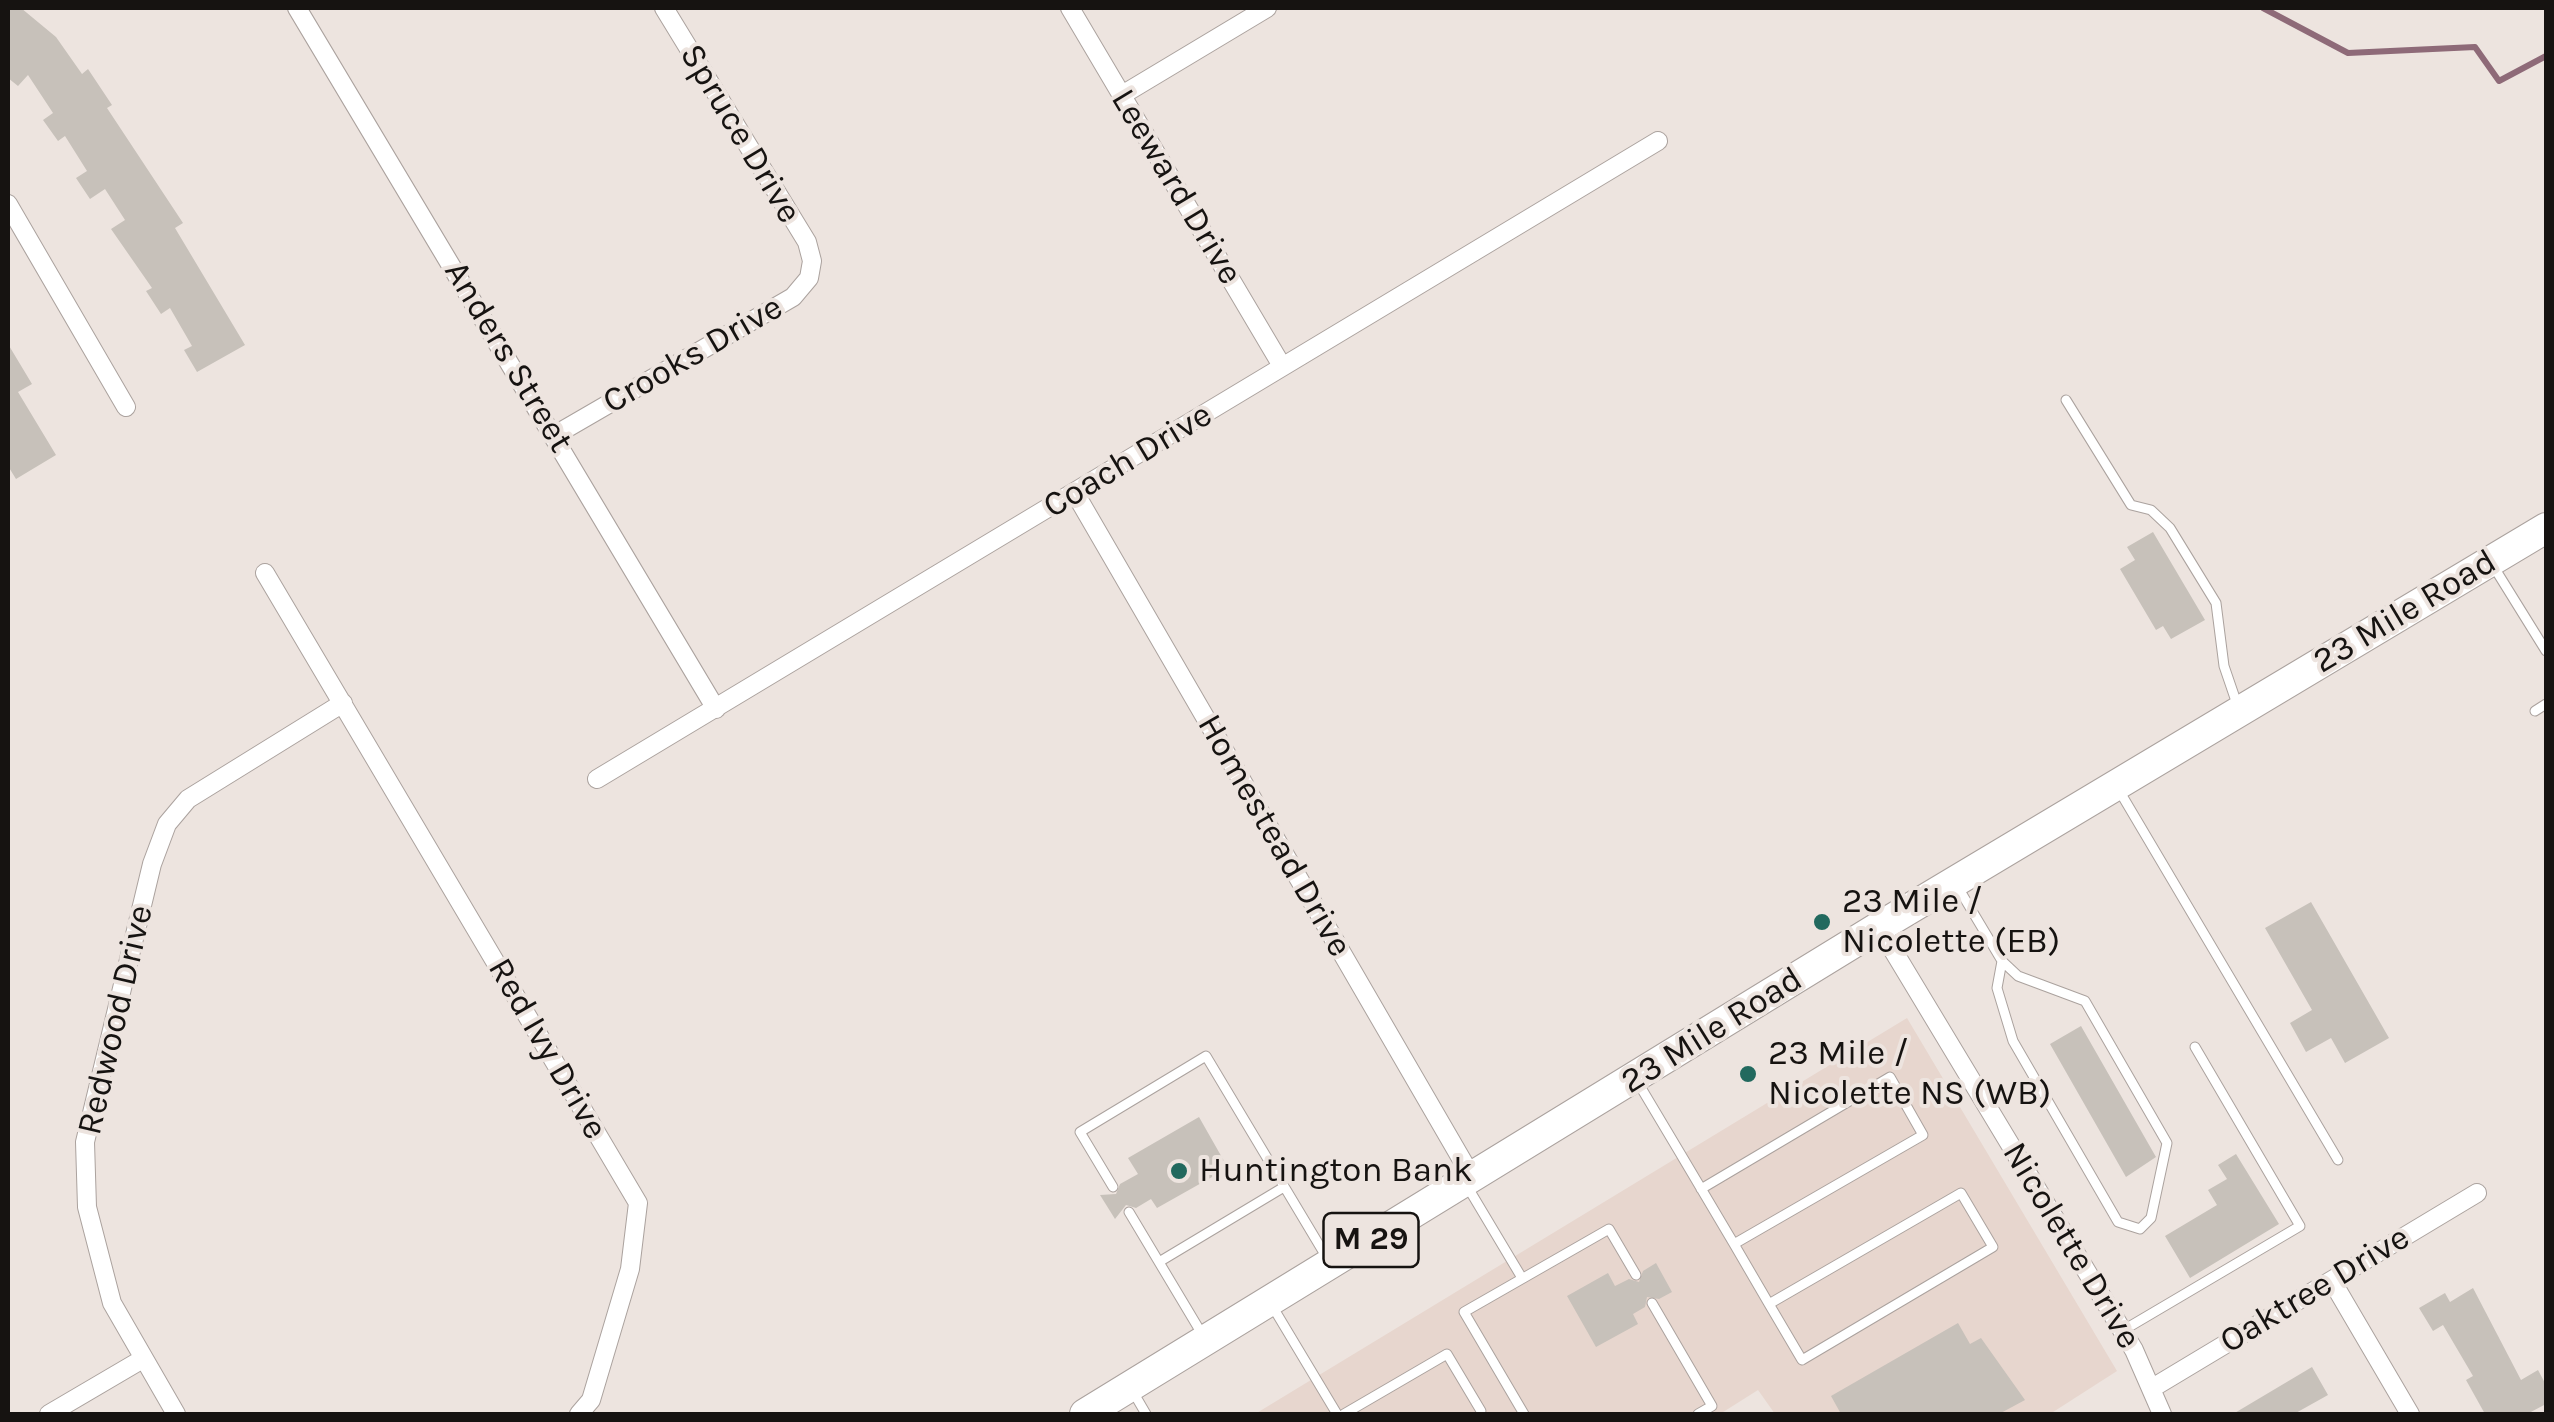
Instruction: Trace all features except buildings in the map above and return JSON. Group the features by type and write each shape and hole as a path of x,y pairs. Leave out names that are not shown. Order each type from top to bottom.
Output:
{"main road":[{"name":"23 Mile Road","path":"1085,1414 1469,1182 1879,927 2546,528"}],"street":[{"name":"Anders Street","path":"296,8 716,709"},
{"name":"Spruce Drive","path":"664,8 807,242 812,261"},
{"name":"Leeward Drive","path":"1070,8 1282,366"},
{"path":"1122,95 1267,8"},
{"name":"Coach Drive","path":"596,780 1658,141"},
{"path":"8,204 126,408"},
{"name":"Crooks Drive","path":"555,435 793,298 809,278 812,261"},
{"name":"Homestead Drive","path":"1075,493 1469,1182"},
{"name":"Red Ivy Drive","path":"265,572 638,1203 630,1269 590,1400 579,1414"},
{"name":"Redwood Drive","path":"176,1414 141,1360 112,1302 87,1207 86,1142 152,864 168,824 188,799 343,702"},
{"name":"Nicolette Drive","path":"1879,927 2122,1331 2154,1387 2162,1414"},
{"name":"Oaktree Drive","path":"2154,1387 2477,1194"},
{"path":"2332,1281 2410,1414"},
{"path":"49,1414 141,1360"}],"lane":[{"path":"2066,400 2131,505 2151,510 2170,528 2216,603 2224,666 2239,712"},
{"path":"2490,562 2546,651"},
{"path":"2536,711 2546,704"},
{"path":"2116,785 2338,1160"},
{"path":"1955,882 2002,961 2018,976 2085,1002 2167,1143 2154,1208 2140,1229 2118,1222 2014,1041 1997,988 2002,961"},
{"path":"2122,1331 2300,1226 2196,1047"},
{"path":"1114,1187 1080,1132 1206,1056 1331,1265"},
{"path":"1635,1078 1802,1360 1993,1247 1961,1193 1769,1304"},
{"path":"1701,1189 1890,1078 1923,1135 1734,1244"},
{"path":"1469,1182 1522,1278"},
{"path":"1159,1262 1284,1186"},
{"path":"1129,1212 1206,1340"},
{"path":"1524,1414 1464,1312 1609,1229 1636,1275"},
{"path":"1270,1301 1341,1414 1447,1354 1479,1413"},
{"path":"1652,1303 1712,1406 1698,1414"},
{"path":"1130,1387 1146,1414"}],"shaded area":[{"path":"1907,1018 2117,1371 2050,1414 1775,1414 1758,1390 1720,1414 1255,1414"}],"waterway":[{"path":"2263,8 2348,53 2475,47 2499,81 2546,56"}],"place":[{"name":"23 Mile / Nicolette (EB)","path":"1822,922"},
{"name":"23 Mile / Nicolette NS (WB)","path":"1748,1074"},
{"name":"Huntington Bank","path":"1179,1171"}]}
